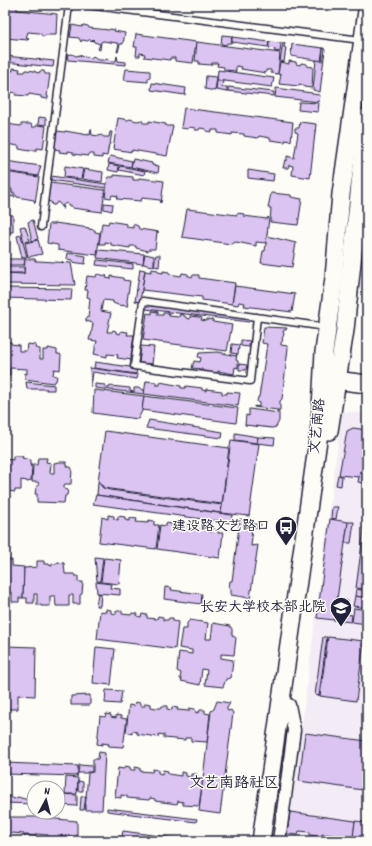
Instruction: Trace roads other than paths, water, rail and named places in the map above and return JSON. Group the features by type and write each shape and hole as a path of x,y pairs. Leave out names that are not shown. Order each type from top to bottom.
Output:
{"main road":[{"name":"文艺南路","path":"336,328 334,278 341,194 365,40 367,11"},
{"name":"文艺南路","path":"269,841 289,705 330,380 324,352 336,328 367,117"},
{"name":"文艺南路","path":"261,841 320,426 330,380"},
{"path":"330,380 367,384"}],"street":[{"path":"279,841 294,730 289,705"}],"lane":[{"path":"41,227 69,5"},
{"path":"86,5 365,40"},
{"path":"257,317 250,381 134,366 143,301 336,328"}],"place":[{"name":"建设路文艺路口","path":"286,546"},
{"name":"长安大学校本部北院","path":"341,628"}],"district":[{"name":"文艺南路社区","path":"234,784"}]}
